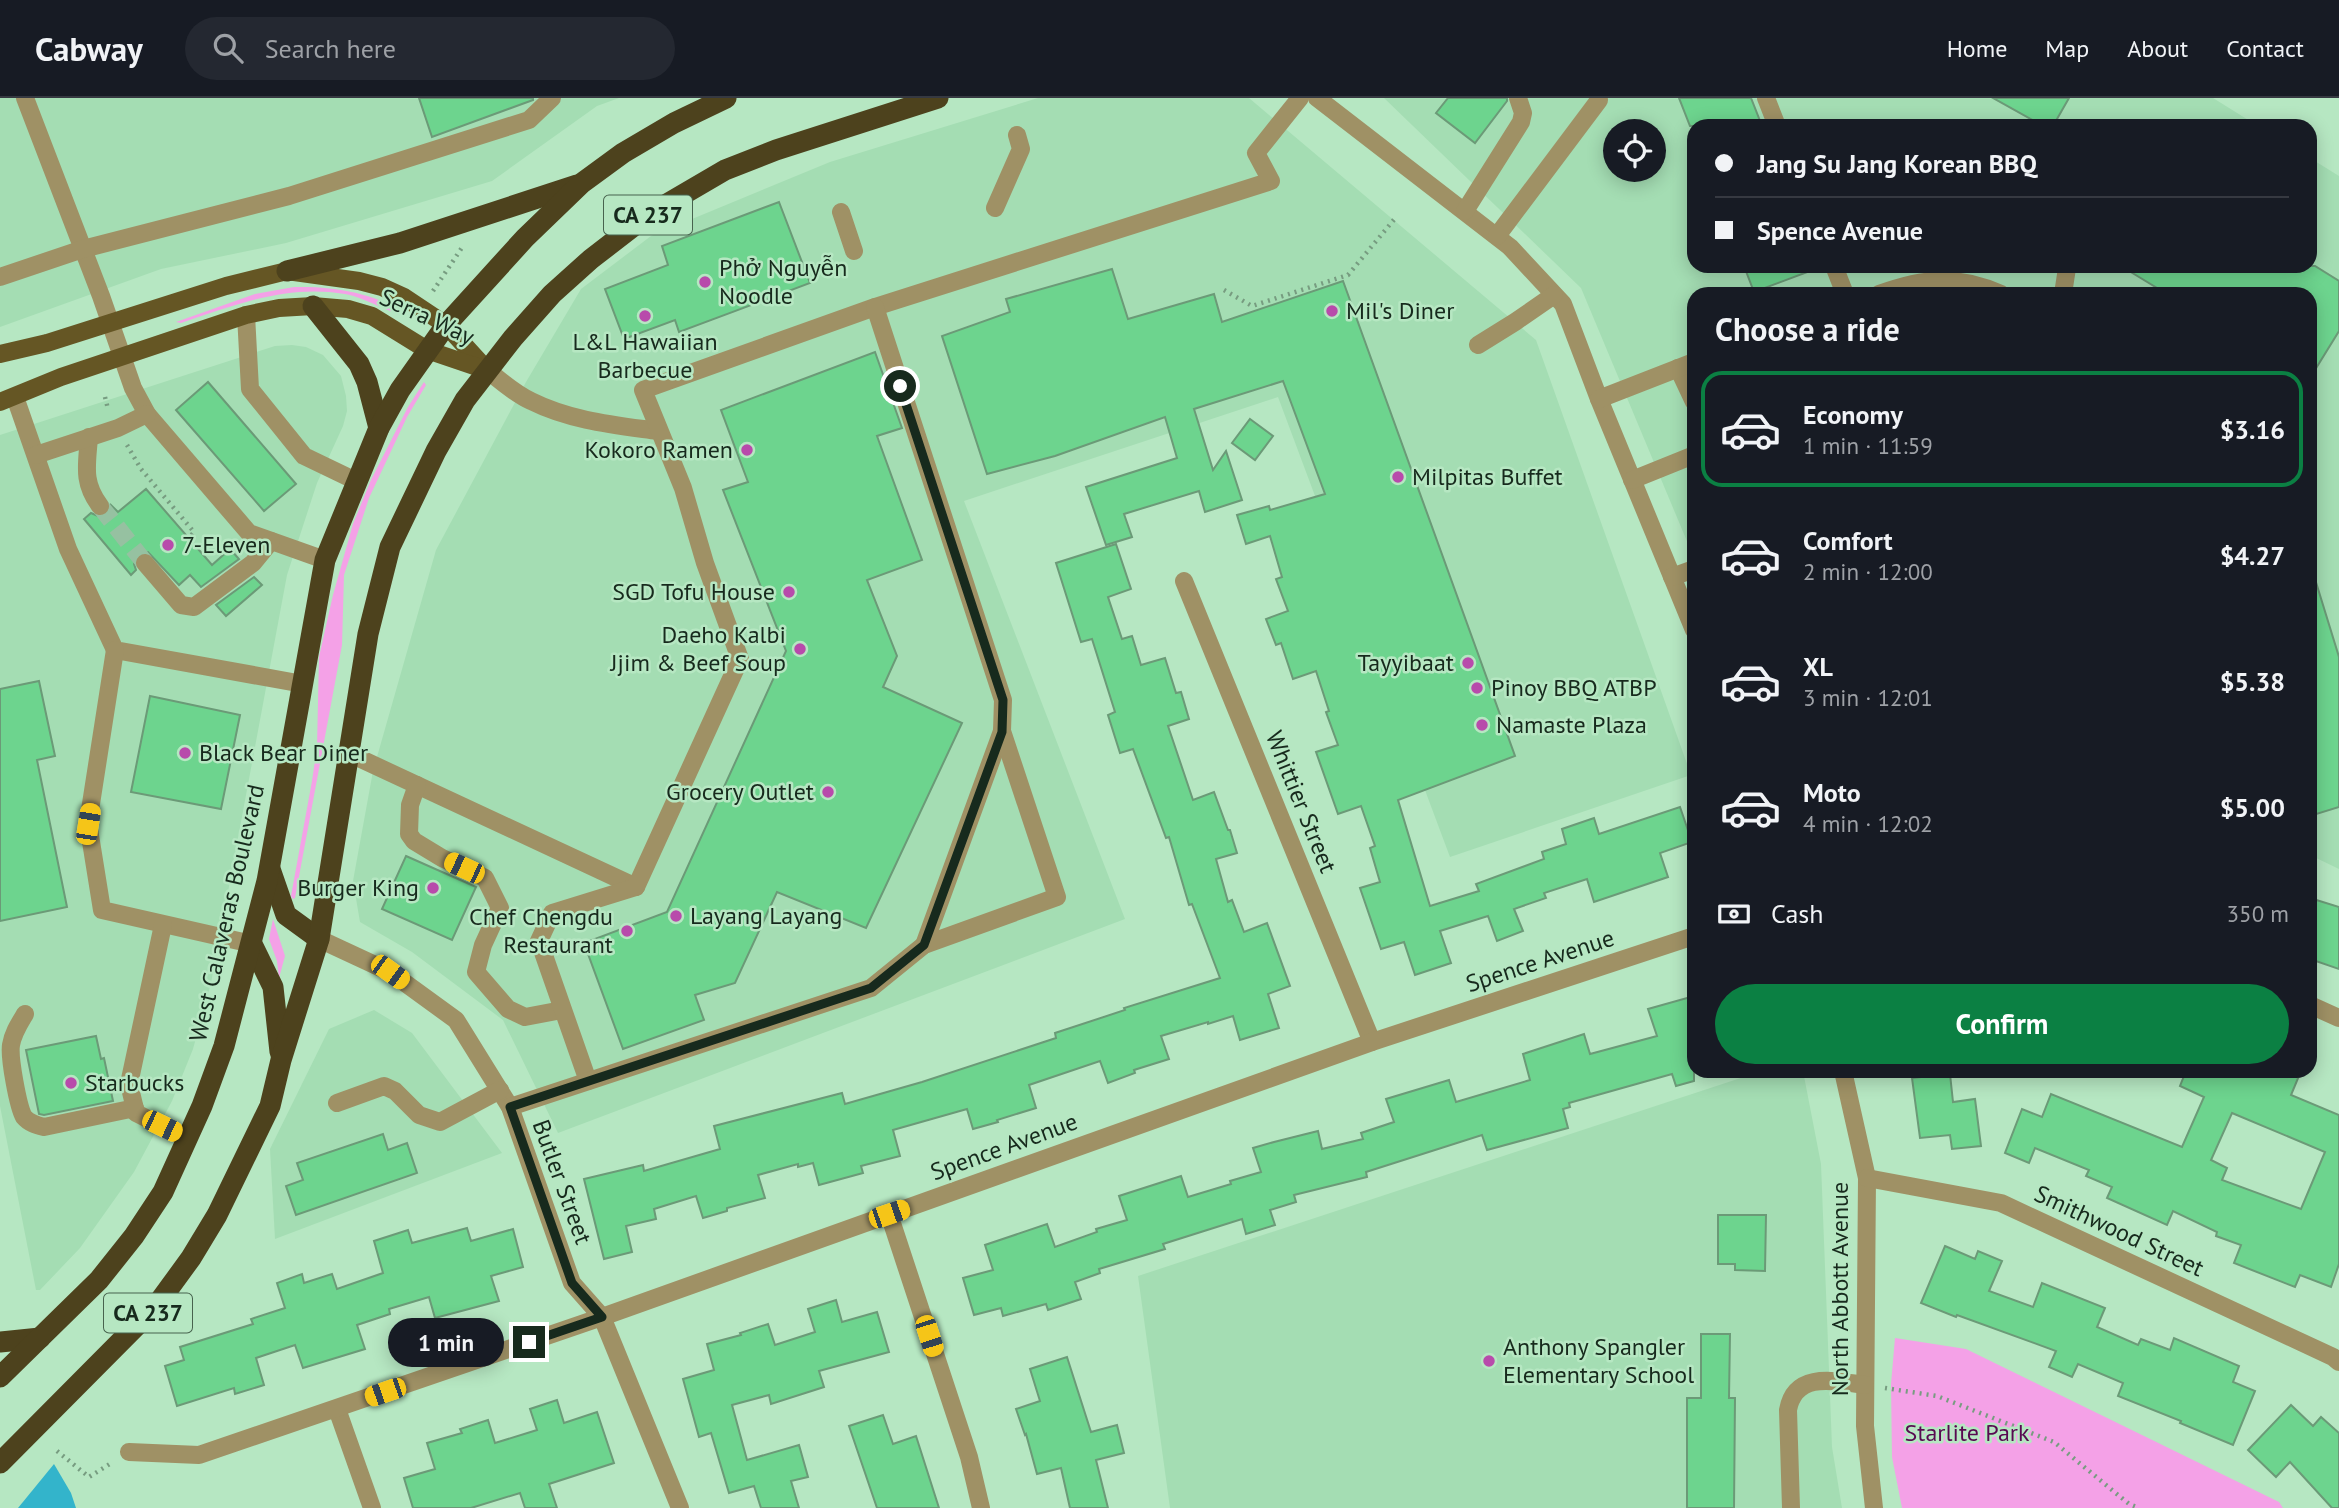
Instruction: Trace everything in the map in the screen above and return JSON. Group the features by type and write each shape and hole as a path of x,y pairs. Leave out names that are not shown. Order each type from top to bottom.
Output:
{"highway":[{"name":"West Calaveras Boulevard","path":"0,1377 99,1280 134,1236 163,1192 188,1139 224,1046 252,944 270,867 325,560 379,428 414,368 446,326 526,238 582,183 623,153 674,123 726,98"},
{"name":"CA 237","path":"0,1463 156,1306 191,1258 216,1215 270,1106 281,1060 319,939 368,634 390,547 436,451 465,400 486,370 552,294 648,215 677,196 725,170 776,150 938,98"},
{"path":"288,271 400,243 582,183"},
{"path":"313,306 359,364 367,382 379,428"},
{"path":"270,867 286,915 319,939"},
{"path":"252,944 273,987 281,1060"},
{"path":"0,1342 40,1338"}],"main road":[{"name":"Serra Way","path":"0,354 110,324 226,286 288,271 382,287 421,307 446,326 486,370"},
{"name":"Serra Way","path":"8,399 61,377 246,315 279,308 313,306 348,309 372,316 427,350 486,370"}],"street":[{"path":"25,98 133,388 147,414 248,533 325,560"},
{"path":"0,277 83,248 289,196 529,120 552,98"},
{"path":"588,1081 539,941 552,913 636,887 740,659 705,564 682,488 643,390 875,307 1271,181 1256,153 1300,98"},
{"path":"1317,98 1497,236 1563,304 1598,399 1687,613"},
{"path":"1465,211 1521,122 1523,113 1518,98"},
{"path":"1766,98 1774,119"},
{"path":"1497,236 1599,100"},
{"path":"995,208 1021,149 1017,135"},
{"path":"841,212 855,251"},
{"path":"1898,287 1941,279 1980,287"},
{"path":"1478,345 1554,295"},
{"path":"875,307 1003,700 1002,732 924,945"},
{"path":"246,315 250,389 304,456 356,481"},
{"path":"1598,399 1686,365"},
{"path":"486,370 530,401 547,408 585,421 658,431"},
{"path":"8,399 36,455 68,549 115,650 88,824 102,910 252,944"},
{"path":"36,455 118,428 147,414"},
{"path":"89,437 86,481 100,506"},
{"path":"1632,481 1687,458"},
{"path":"145,563 181,605 194,607 253,564 271,541"},
{"path":"1672,577 1687,572"},
{"name":"Whittier Street","path":"1184,581 1371,1042"},
{"path":"115,650 303,684"},
{"path":"510,1107 871,988 924,945 1057,897 1002,732"},
{"path":"348,754 636,887"},
{"path":"417,785 410,805 409,834 414,841 442,858 485,878 500,908 476,972 508,1009 525,1017 562,1010"},
{"path":"163,925 129,1084 136,1113 188,1139"},
{"name":"Spence Avenue","path":"129,1452 199,1455 602,1317 1371,1042 1687,938"},
{"name":"Butler Street","path":"319,939 390,972 456,1020 510,1107 572,1283 602,1317 680,1508"},
{"path":"2317,1008 2339,1018"},
{"path":"25,1014 15,1030 10,1047 11,1064 23,1116 33,1124 44,1127 135,1108"},
{"name":"North Abbott Avenue","path":"1845,1078 1867,1178 1865,1426 1874,1508"},
{"path":"337,1103 384,1086 395,1091 419,1115 440,1122 500,1090"},
{"name":"Smithwood Street","path":"1867,1178 2001,1203 2333,1357 2339,1363"},
{"path":"889,1214 969,1457 981,1508"},
{"path":"1791,1508 1788,1410 1790,1396 1803,1384 1832,1380 1865,1385"},
{"path":"337,1409 372,1508"}],"path":[{"path":"1224,290 1252,306 1348,275 1397,216"},
{"path":"428,297 464,246"},
{"path":"105,397 109,411 141,469 194,532 189,538"},
{"path":"1865,1385 1937,1396 2054,1443 2129,1504 2139,1508"},
{"path":"57,1451 89,1477 129,1452"}],"shaded area":[{"path":"0,98 619,98 597,106 492,181 286,243 161,269 0,327"},
{"path":"1038,98 1249,98 1536,340 1687,764 1687,776 1450,857 1278,397 964,501 1125,919 558,1133 503,1020 412,952 360,922 353,881 373,771 436,550 526,382 581,289 651,236 830,162"},
{"path":"1384,98 2213,98 2247,119 1687,119 1687,273 2317,273 2317,162 2339,176 2339,869 2317,858 2317,287 1687,287 1687,541 1581,288"},
{"path":"275,346 306,347 323,355 341,376 347,411 317,483 287,575 211,983 193,1049 172,1101 134,1172 80,1248 40,1290 36,1290 0,1106 0,435"},
{"path":"374,1010 412,1033 502,1153 275,1239 270,1149 329,1029"},
{"name":"Anthony Spangler Elementary School","path":"1741,1078 1804,1078 1821,1164 1832,1447 1842,1508 1170,1508 1138,1276"}],"green space":[{"path":"294,287 352,292 393,305 406,312 406,315 345,294 302,292 262,298 181,323 176,322 255,294"},
{"path":"424,382 426,385 407,417 369,498 344,575 342,645 293,899 291,896 317,747 319,657 333,595 353,524 371,480 408,407"},
{"path":"273,919 285,956 279,978 277,961 269,939"},
{"name":"Starlite Park","path":"1895,1338 1966,1349 2279,1502 2283,1508 1902,1508 1892,1457 1891,1384"}],"water":[{"path":"54,1464 71,1493 76,1508 18,1508"}],"building":[{"path":"419,98 533,98 533,100 432,137"},
{"path":"1448,98 1507,98 1507,101 1475,143 1436,113"},
{"path":"1679,98 1751,98 1759,119 1687,119"},
{"path":"1993,98 2069,98 2057,119 2030,119"},
{"path":"779,202 810,283 679,332 675,320 624,339 605,289 668,265 662,246"},
{"path":"2317,267 2339,281 2339,331 2317,367 2317,287 2156,287 2132,273 2317,273"},
{"path":"1112,269 1128,319 1214,294 1222,322 1343,281 1515,756 1398,800 1430,906 1479,891 1476,884 1544,859 1542,852 1566,844 1562,829 1594,818 1599,834 1680,807 1687,827 1687,844 1660,853 1668,877 1594,902 1587,879 1544,893 1546,898 1514,909 1523,931 1497,941 1488,916 1440,931 1451,963 1415,975 1404,942 1381,949 1360,888 1380,882 1370,848 1375,846 1361,806 1338,814 1316,752 1338,745 1316,671 1293,679 1281,643 1276,645 1266,619 1288,611 1276,579 1282,577 1270,536 1246,544 1237,515 1269,506 1270,510 1325,494 1283,381 1194,409 1213,470 1226,451 1242,500 1205,512 1199,491 1124,514 1132,537 1106,545 1086,487 1177,458 1165,417 1055,456 987,474 942,336 1010,312 1006,299"},
{"path":"1747,273 1805,273 1767,287 1752,287"},
{"path":"875,352 902,428 877,436 922,560 867,580 897,656 883,687 962,723 866,928 777,892 735,983 695,995 704,1020 623,1049 584,943 667,912 786,651 723,490 748,482 721,410"},
{"path":"208,382 296,484 264,511 176,410"},
{"path":"1250,419 1273,436 1255,460 1232,443"},
{"path":"146,489 212,565 230,549 239,559 201,587 190,575 179,585 148,552 137,555 134,564 136,570 131,575 84,519 91,513 100,517 106,516 111,505 118,512"},
{"path":"1116,544 1131,589 1108,597 1122,639 1132,636 1141,665 1165,658 1176,693 1181,692 1189,719 1168,726 1193,800 1214,792 1230,830 1237,853 1216,859 1228,902 1232,900 1244,932 1267,923 1290,986 1268,994 1279,1028 1240,1040 1233,1016 1208,1022 1161,1036 1169,1059 1134,1070 1135,1073 1108,1083 1100,1061 1029,1085 1036,1108 997,1120 998,1122 973,1129 967,1109 893,1130 900,1156 861,1166 863,1173 819,1185 813,1163 798,1167 798,1164 758,1175 765,1198 727,1208 727,1211 703,1218 696,1196 654,1209 656,1219 626,1226 632,1252 604,1259 584,1179 643,1165 644,1171 720,1149 714,1126 842,1093 845,1104 922,1082 1056,1038 1055,1033 1125,1010 1124,1008 1220,978 1192,904 1189,905 1169,837 1166,838 1133,749 1120,753 1108,715 1115,712 1092,639 1081,642 1056,563"},
{"path":"254,577 262,585 226,616 216,605"},
{"path":"2317,586 2339,657 2339,807 2317,814"},
{"path":"39,681 55,756 37,760 67,907 0,921 0,689"},
{"name":"Black Bear Diner","path":"150,696 240,715 221,809 131,792"},
{"path":"406,856 476,887 452,940 382,909"},
{"path":"2317,900 2339,907 2339,969 2317,961"},
{"path":"1687,998 1687,1078 1694,1078 1694,1081 1676,1086 1672,1074 1569,1103 1570,1107 1563,1109 1568,1128 1487,1150 1482,1135 1366,1172 1367,1177 1294,1195 1296,1202 1270,1210 1275,1225 1246,1234 1242,1219 1163,1244 1165,1249 1099,1269 1100,1273 1075,1282 1081,1299 1048,1310 1046,1304 1003,1316 1001,1308 974,1315 963,1278 993,1270 985,1245 1047,1224 1055,1247 1097,1232 1096,1229 1127,1220 1119,1196 1181,1176 1188,1197 1261,1172 1253,1148 1274,1142 1318,1131 1322,1149 1363,1139 1361,1133 1394,1122 1386,1099 1449,1080 1456,1102 1530,1080 1523,1054 1584,1034 1590,1054 1657,1036 1648,1009"},
{"name":"Starbucks","path":"96,1036 101,1059 104,1058 113,1101 39,1114 26,1050"},
{"path":"1912,1078 1950,1078 1953,1102 1975,1099 1981,1146 1952,1149 1950,1135 1920,1138"},
{"path":"2183,1078 2298,1078 2291,1095 2339,1115 2339,1264 2331,1287 2300,1275 2295,1287 2234,1263 2241,1245 2216,1236 2217,1232 2173,1211 2167,1225 2107,1198 2112,1187 2086,1176 2089,1170 2035,1148 2029,1163 2005,1153 2022,1109 2042,1117 2051,1094 2182,1147 2204,1097 2180,1086","holes":["2232,1113 2325,1152 2301,1209 2222,1180 2227,1168 2211,1160"]},
{"path":"383,1134 388,1150 407,1143 417,1173 296,1215 286,1186 303,1180 297,1163"},
{"path":"1718,1215 1766,1215 1765,1271 1735,1270 1735,1264 1718,1264"},
{"path":"467,1228 471,1241 513,1229 523,1267 491,1276 499,1301 435,1318 429,1297 389,1309 390,1314 357,1325 365,1349 303,1368 295,1345 256,1358 264,1385 235,1394 234,1388 177,1406 165,1366 184,1360 180,1347 253,1324 251,1319 285,1308 277,1283 302,1274 304,1283 332,1274 337,1289 383,1273 374,1241 408,1230 412,1243"},
{"path":"1945,1246 1975,1259 1978,1251 2002,1261 1989,1291 2033,1307 2042,1283 2105,1308 2097,1327 2138,1345 2141,1339 2170,1350 2174,1338 2239,1366 2233,1382 2255,1391 2233,1445 2118,1396 2123,1383 2078,1364 2072,1377 2049,1367 2056,1351 1921,1303"},
{"path":"836,1300 842,1322 877,1312 889,1352 819,1371 824,1387 771,1404 769,1395 732,1405 747,1460 799,1445 808,1477 791,1481 799,1508 761,1508 754,1486 729,1493 711,1433 699,1437 683,1379 714,1370 707,1344 768,1324 775,1345 815,1332 808,1309"},
{"path":"1701,1334 1730,1334 1729,1398 1735,1398 1734,1508 1687,1508 1687,1398 1701,1398"},
{"path":"1067,1357 1091,1432 1117,1425 1124,1453 1096,1460 1108,1508 1070,1508 1061,1468 1037,1474 1016,1409 1040,1401 1030,1369"},
{"path":"557,1400 564,1423 597,1412 614,1463 549,1484 557,1508 525,1508 520,1493 471,1508 413,1508 404,1478 435,1469 427,1443 462,1433 460,1429 488,1420 495,1443 537,1430 530,1409"},
{"path":"2291,1405 2313,1426 2321,1417 2339,1433 2339,1508 2332,1508 2290,1462 2276,1477 2248,1450"},
{"path":"883,1415 893,1444 916,1436 939,1508 877,1508 849,1426"}],"tunnel":[{"path":"100,506 145,563"}],"place":[{"name":"Phở Nguyễn Noodle","path":"705,282"},
{"name":"Mil's Diner","path":"1332,311"},
{"name":"L&L Hawaiian Barbecue","path":"645,316"},
{"name":"Kokoro Ramen","path":"747,450"},
{"name":"Milpitas Buffet","path":"1398,477"},
{"name":"7-Eleven","path":"168,545"},
{"name":"SGD Tofu House","path":"789,592"},
{"name":"Daeho Kalbi Jjim & Beef Soup","path":"800,649"},
{"name":"Tayyibaat","path":"1468,663"},
{"name":"Pinoy BBQ ATBP","path":"1477,688"},
{"name":"Namaste Plaza","path":"1482,725"},
{"name":"Black Bear Diner","path":"185,753"},
{"name":"Grocery Outlet","path":"828,792"},
{"name":"Burger King","path":"433,888"},
{"name":"Layang Layang","path":"676,916"},
{"name":"Chef Chengdu Restaurant","path":"627,931"},
{"name":"Starbucks","path":"71,1083"},
{"name":"Anthony Spangler Elementary School","path":"1489,1361"}],"route":[{"path":"529,1342 602,1317 572,1283 510,1107 871,988 924,945 1002,732 1003,700 900,386"}]}
